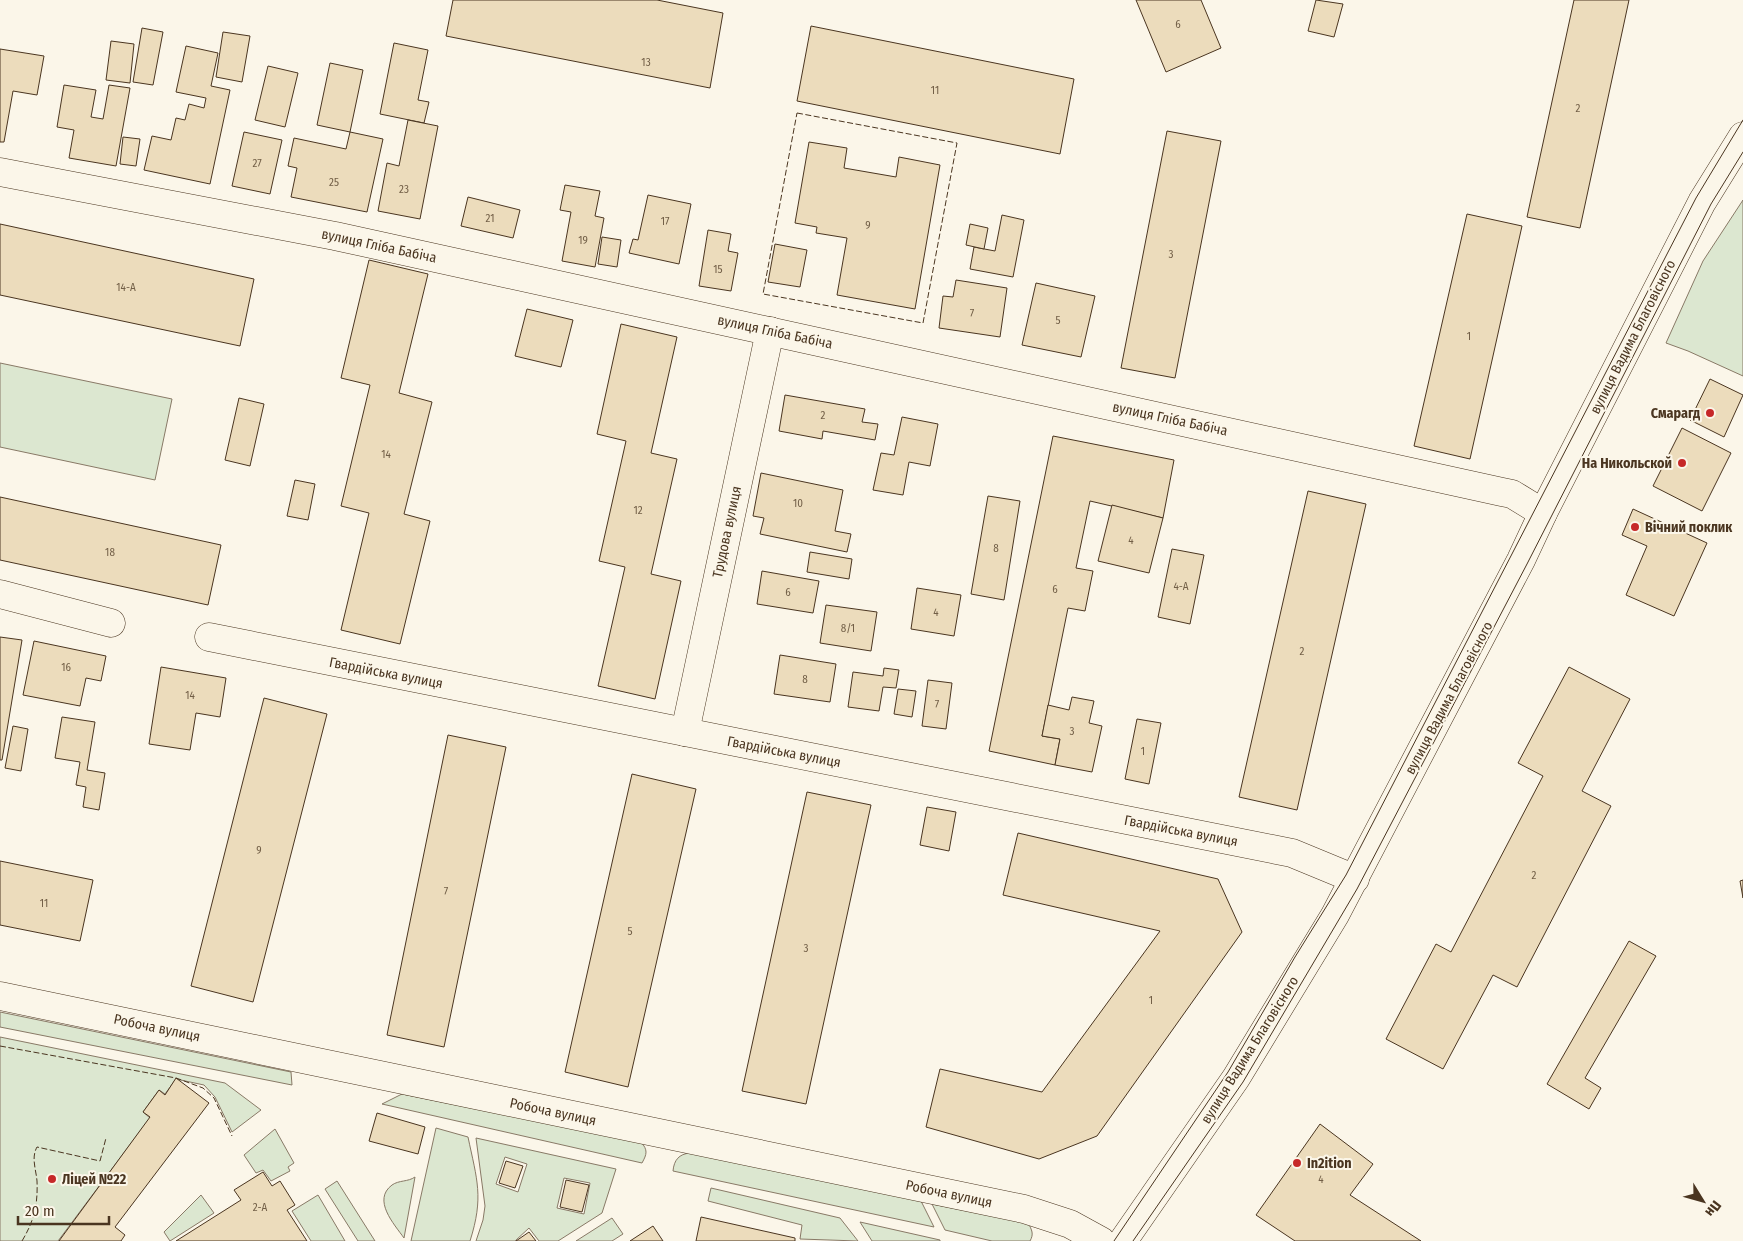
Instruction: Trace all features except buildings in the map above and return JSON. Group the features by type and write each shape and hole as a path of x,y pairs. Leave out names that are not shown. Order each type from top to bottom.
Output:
{"street":[{"name":"вулиця Вадима Благовісного","path":"1123,1241 1236,1078 1355,879 1521,560 1543,513 1702,202 1743,136"},
{"name":"вулиця Гліба Бабіча","path":"0,172 336,236 1512,494 1543,513"},
{"name":"Трудова вулиця","path":"685,732 770,331"},
{"path":"0,594 112,622"},
{"name":"Гвардійська вулиця","path":"209,637 1292,853 1355,879"},
{"name":"Робоча вулиця","path":"0,996 1024,1209 1070,1224 1101,1241"}],"green space":[{"path":"1743,200 1743,376 1666,343 1703,261"},
{"path":"0,363 172,399 155,480 0,447"},
{"path":"0,1012 291,1072 292,1085 0,1027"},
{"name":"Ліцей №22","path":"0,1037 225,1083 261,1110 232,1132 215,1097 204,1085 176,1079 165,1094 159,1090 143,1112 150,1118 58,1241 0,1241"},
{"path":"402,1094 641,1142 645,1147 646,1155 642,1163 382,1104"},
{"path":"436,1128 468,1137 478,1189 477,1212 470,1241 411,1241"},
{"path":"275,1129 294,1163 288,1167 290,1171 271,1181 263,1170 256,1173 244,1155"},
{"path":"476,1138 616,1169 602,1213 558,1241 539,1241 529,1228 515,1241 476,1241 483,1220 485,1206","holes":["505,1157 527,1164 518,1192 496,1184","564,1178 590,1183 584,1214 557,1208"]},
{"path":"690,1153 921,1201 934,1227 673,1171 678,1158"},
{"path":"415,1177 404,1238 387,1212 384,1198 386,1191 392,1185"},
{"path":"337,1181 375,1241 358,1241 325,1189"},
{"path":"711,1188 840,1218 858,1241 800,1239 802,1225 708,1201"},
{"path":"201,1195 214,1213 170,1241 164,1232"},
{"path":"318,1195 345,1241 311,1241 292,1211"},
{"path":"932,1204 1028,1223 1032,1232 1031,1239 1030,1241 992,1241 945,1230"},
{"path":"612,1218 623,1234 612,1241 576,1241"},
{"path":"860,1222 940,1240 940,1241 872,1241"}],"tram line":[{"path":"1114,1241 1228,1072 1295,957 1346,875 1696,198 1743,120"},
{"path":"1133,1241 1243,1082 1357,889 1527,564 1711,204 1743,152"}],"fence":[{"path":"797,113 957,143 923,323 763,294 797,113"},
{"path":"0,1046 176,1078 203,1088 214,1098 232,1136"},
{"path":"22,1241 30,1227 36,1205 37,1181 34,1159 37,1147 100,1161 106,1138"}],"place":[{"name":"Смарагд","path":"1710,413"},
{"name":"На Никольской","path":"1682,463"},
{"name":"Вічний поклик","path":"1635,527"},
{"name":"In2ition","path":"1297,1163"},
{"name":"Ліцей №22","path":"52,1179"}]}
